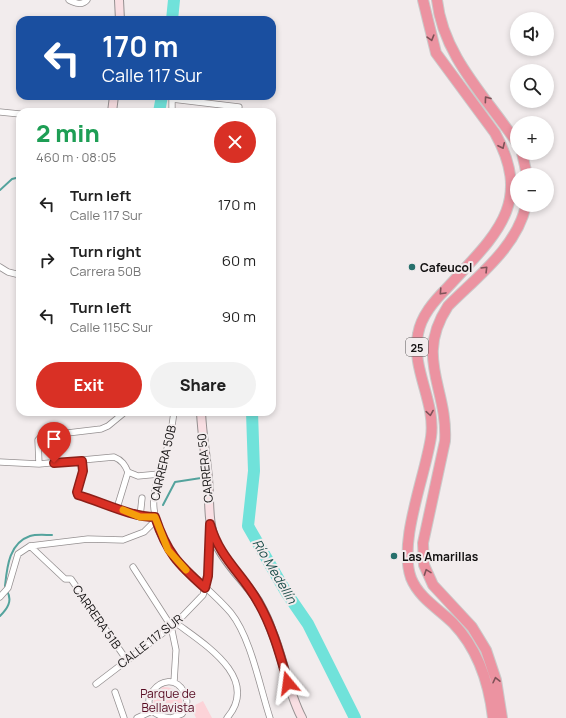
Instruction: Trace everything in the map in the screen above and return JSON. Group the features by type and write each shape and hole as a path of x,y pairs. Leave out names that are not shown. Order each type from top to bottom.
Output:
{"highway":[{"name":"25","path":"423,0 436,53 495,133 503,147 509,164 512,181 511,200 506,216 487,244 436,300 420,325 417,341 418,359 432,423 406,552 408,569 415,587 420,594 460,631 475,654 486,682 493,718"},
{"path":"437,0 442,26 452,48 510,133"},
{"name":"25","path":"502,718 496,680 486,650 472,626 432,585 424,565 423,543 444,441 445,428 443,403 434,376 432,349 435,333 448,306 511,240 521,223 524,212"}],"main road":[{"path":"119,0 120,16"},
{"name":"CARRERA 50","path":"201,416 202,439 208,478 210,524 217,544 258,601 265,615 278,647 291,693 302,718"}],"street":[{"path":"69,0 77,4 82,4 87,0"},
{"path":"192,100 239,107"},
{"path":"0,112 16,114"},
{"path":"0,267 8,272 16,274"},
{"path":"39,464 38,440 42,436 100,429 108,426 119,416"},
{"name":"CARRERA 50B","path":"173,416 170,437 154,493 156,519 168,550 188,573 231,613 237,622 249,649 270,718"},
{"path":"0,462 39,464 114,458 122,462 128,472 138,476 159,474"},
{"path":"82,461 83,471 77,494 140,517 156,519"},
{"path":"117,508 128,472"},
{"path":"140,517 142,498"},
{"path":"0,597 8,588 18,554 30,546 88,539 123,540 144,532 156,519"},
{"name":"CALLE 117 SUR","path":"96,684 126,659 173,625 203,595 208,576 210,524"},
{"name":"CARRERA 51B","path":"30,546 65,579 71,579 126,659"},
{"path":"133,567 173,625 212,650 230,669 237,695 235,704 226,718"},
{"path":"173,625 176,650 174,682"},
{"path":"174,682 182,688 187,696 187,706 183,716 170,718 159,717 152,711 149,704 149,696 153,689 159,684 174,682"},
{"path":"115,692 124,718"},
{"path":"137,718 152,711"}],"green space":[{"name":"Parque de Bellavista","path":"163,687 168,687 179,694 182,702 180,711 170,714 154,709 155,696"},
{"path":"203,701 212,718 196,718 191,707"}],"waterway":[{"name":"Río Medellín","path":"172,16 174,0"},
{"name":"Río Medellín","path":"160,108 161,100"},
{"path":"0,190 12,179 16,178"},
{"name":"Río Medellín","path":"252,416 254,471 248,526 286,592 308,624 355,718"},
{"path":"163,505 175,482 201,478"},
{"path":"5,586 10,556 18,544 23,539 30,536 52,535"},
{"path":"0,616 8,605 9,595 7,591"}],"slow traffic":[{"path":"123,510 140,517 155,517 160,534 168,550 186,570"}],"place":[{"name":"Cafeucol","path":"412,267"},
{"name":"Las Amarillas","path":"394,556"}],"route":[{"path":"54,463 82,461 83,471 77,492 78,495 103,502 140,517 155,517 160,534 168,550 188,573 205,588 208,576 210,524 213,535 225,558 258,601 272,629 288,683"}]}
